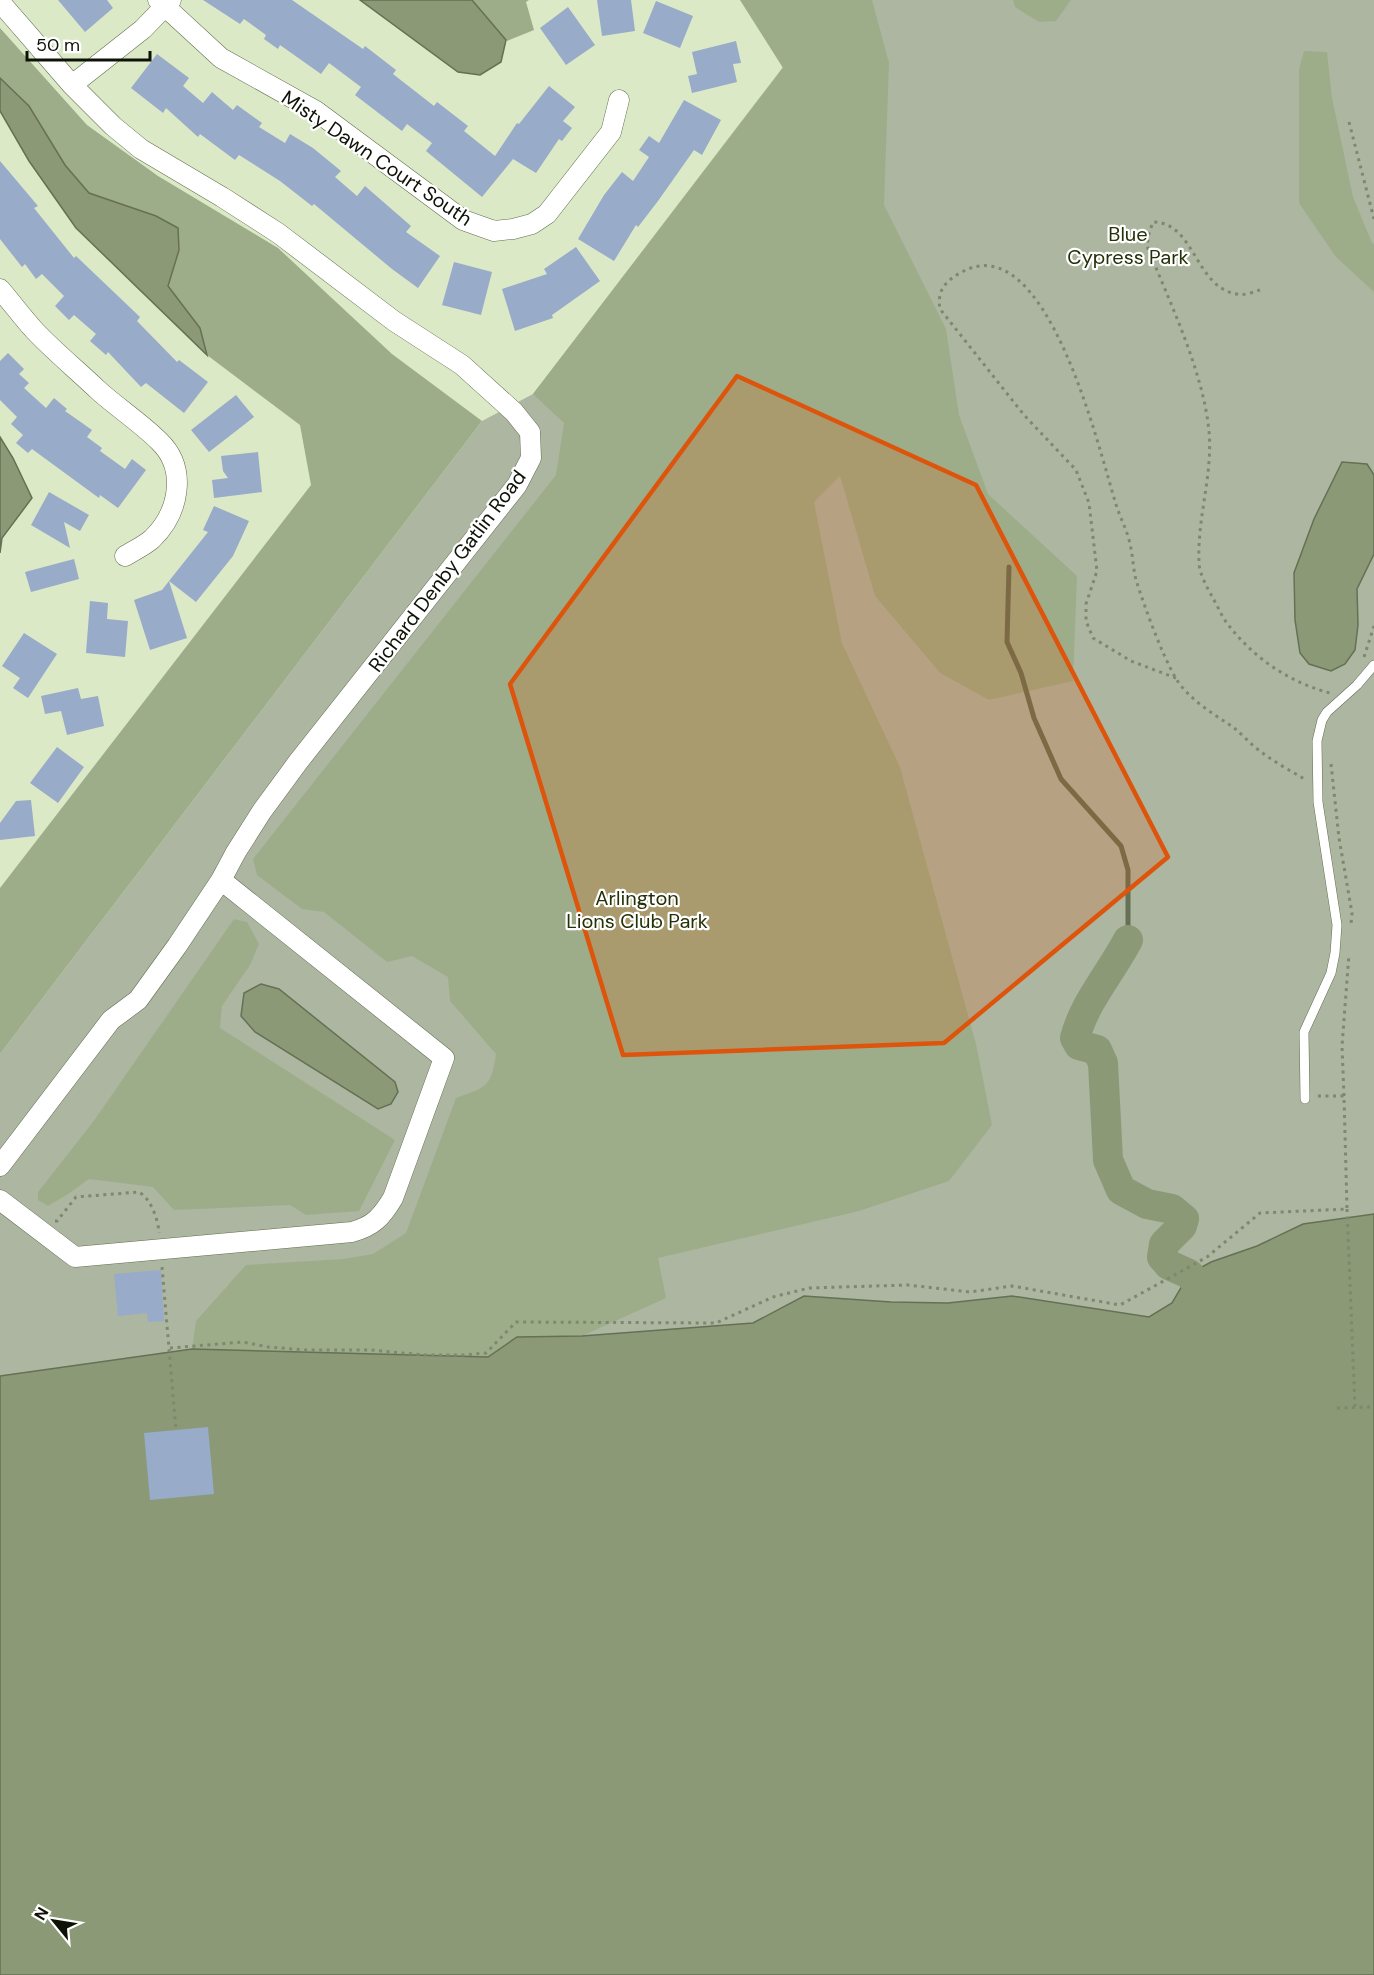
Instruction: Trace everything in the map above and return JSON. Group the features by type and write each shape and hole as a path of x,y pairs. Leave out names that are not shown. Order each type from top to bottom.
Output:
{"street":[{"name":"Richard Denby Gatlin Road","path":"0,2 72,85 113,126 141,149 278,233 394,321 462,365 513,412 530,432 531,458 517,485 292,770 246,836 221,880 177,946 138,1000 111,1020 0,1166"},
{"path":"72,85 143,29 164,2"},
{"name":"Misty Dawn Court South","path":"164,2 221,58 316,111 463,220 495,231 513,230 532,224 547,214 611,132 619,100"},
{"path":"0,289 36,332 109,400 160,442 169,454 177,472 174,506 166,522 150,540 125,556"},
{"path":"0,1200 75,1257 352,1232 369,1227 384,1213 393,1198 444,1058 221,880"}],"lane":[{"path":"1305,1097 1304,1032 1331,974 1337,924 1318,802 1317,741 1322,720 1327,712 1351,691 1374,665"}],"path":[{"path":"1348,122 1374,219"},
{"path":"1260,290 1239,295 1220,289 1174,228 1164,222 1153,222 1148,246 1188,349 1202,395 1209,432 1207,482 1199,538 1198,565 1209,593 1229,626 1272,667 1303,684 1329,693 1351,691"},
{"path":"1176,678 1131,661 1093,638 1086,621 1086,604 1097,571 1089,503 1076,470 1024,415 940,309 938,297 944,286 957,274 971,266 986,265 1003,268 1019,280 1035,298 1058,335 1098,440 1130,542 1136,578 1162,649 1176,678 1202,707 1235,729 1260,752 1317,788 1335,793"},
{"path":"1362,663 1374,626"},
{"path":"1331,762 1339,838 1352,913 1350,933"},
{"path":"1349,953 1342,1046 1355,1408"},
{"path":"1305,1097 1344,1096"},
{"path":"176,1430 170,1348 243,1342 305,1350 371,1350 424,1355 486,1353 516,1322 716,1323 773,1297 809,1288 908,1285 970,1292 1012,1286 1120,1305 1207,1257 1260,1213 1347,1209"},
{"path":"1337,1408 1371,1407"}],"highlighted area":[{"path":"737,376 976,485 1168,857 944,1043 623,1055 510,684"}],"green space":[{"path":"472,0 529,0 526,2 534,30 507,41"},
{"name":"Arlington Lions Club Park","path":"740,0 872,0 889,63 884,205 946,329 959,415 988,494 1077,576 1073,681 989,700 940,673 875,596 840,476 814,502 842,643 900,767 976,1044 992,1125 949,1181 859,1211 658,1258 666,1298 582,1336 517,1337 488,1357 192,1349 196,1321 246,1265 343,1259 373,1254 406,1233 456,1098 481,1088 492,1074 496,1054 450,1001 448,977 412,956 387,962 324,912 302,909 257,875 253,859 556,475 564,423 533,394 783,68"},
{"name":"Arlington Lions Club Park","path":"796,0 1374,0 1374,1214 1303,1224 1257,1246 1211,1262 1189,1274 1172,1303 1149,1317 1012,1296 948,1303 804,1296 753,1323 582,1336 517,1337 488,1357 192,1349 0,1376 0,1054 482,421 533,394 783,67"},
{"path":"1013,0 1071,0 1056,21 1039,22 1015,7"},
{"path":"0,28 87,125 158,176 278,248 392,354 482,421 0,1054 0,888 311,485 300,425 207,355 200,328 168,286 179,250 156,216 89,193 65,165 29,106 0,78"},
{"path":"1304,51 1327,52 1332,98 1353,197 1374,244 1374,292 1336,257 1299,203 1299,69"},
{"path":"234,919 247,922 259,944 250,965 222,1006 220,1028 395,1140 359,1211 306,1215 290,1205 174,1210 153,1187 89,1179 48,1206 38,1200 38,1192 93,1122"}],"shaded area":[{"path":"360,0 472,0 506,40 501,62 480,75 458,72"},
{"path":"0,78 29,106 65,165 89,193 156,216 178,228 179,250 168,286 200,328 207,355 76,228 29,161 0,111"},
{"path":"0,437 32,498 2,538 0,553"},
{"path":"1342,462 1367,464 1374,475 1374,554 1357,589 1358,625 1355,650 1345,664 1331,671 1309,664 1300,653 1295,620 1294,573 1314,519"},
{"path":"261,984 279,989 395,1082 398,1092 391,1104 378,1109 255,1032 241,1016 244,993"},
{"path":"1374,1214 1374,1975 0,1975 0,1376 192,1349 488,1357 517,1337 582,1336 753,1323 804,1296 948,1303 1012,1296 1149,1317 1172,1303 1189,1274 1211,1262 1257,1246 1303,1224"}],"building":[{"path":"58,0 107,0 113,8 85,32"},
{"path":"203,0 292,0 363,49 365,46 396,70 393,74 434,106 437,102 468,126 464,131 495,156 517,123 519,124 549,86 575,107 563,121 572,128 562,141 559,139 536,173 513,159 482,197 426,151 432,143 407,124 402,131 355,95 361,87 329,63 321,74 280,45 278,49 264,39 266,35 244,19 240,24"},
{"path":"597,0 631,0 635,31 602,36"},
{"path":"656,1 693,16 680,48 643,33"},
{"path":"568,7 595,45 566,65 540,28"},
{"path":"736,41 741,63 733,64 737,82 692,93 688,76 697,74 692,52"},
{"path":"157,54 189,78 183,86 203,103 212,92 233,110 237,105 262,123 259,127 285,143 290,134 313,148 341,171 335,177 357,196 365,186 411,226 406,232 440,256 418,288 314,204 312,206 280,181 239,155 235,160 200,134 198,137 166,108 163,113 131,88"},
{"path":"684,100 721,120 702,155 694,150 638,227 636,225 614,261 578,239 604,195 622,172 633,181 649,157 639,150 649,136 659,143"},
{"path":"0,161 38,206 34,208 74,258 76,256 140,317 137,321 177,362 179,360 208,382 184,413 146,383 141,387 108,352 106,355 90,341 96,334 74,315 69,320 55,306 64,296 42,274 36,279 25,264 22,267 0,239"},
{"path":"576,247 600,281 552,315 553,318 515,331 502,289 547,274 544,269"},
{"path":"454,262 492,272 481,315 442,305"},
{"path":"8,353 24,369 19,374 29,383 24,388 46,408 54,398 67,409 65,411 92,430 87,437 102,448 100,451 125,469 132,459 146,470 118,508 100,495 99,498 32,449 28,453 16,443 23,435 11,424 17,417 0,400 0,361"},
{"path":"236,395 254,417 209,452 191,430"},
{"path":"258,452 262,492 214,498 212,480 228,478 223,471 221,456"},
{"path":"49,492 89,515 80,531 64,522 70,548 31,525"},
{"path":"214,506 249,521 233,556 196,602 169,581 208,532 203,530"},
{"path":"74,559 79,579 31,592 25,572"},
{"path":"169,581 187,638 150,650 134,600 162,590"},
{"path":"90,601 108,603 107,619 128,621 125,657 86,653"},
{"path":"24,633 57,654 28,698 13,688 20,678 2,666"},
{"path":"78,688 81,699 98,696 104,726 67,735 61,711 45,714 41,696"},
{"path":"57,747 84,767 58,803 30,783"},
{"path":"31,800 35,836 0,840 0,823 16,801"},
{"path":"161,1270 164,1321 148,1322 147,1313 118,1316 114,1274"},
{"path":"208,1427 214,1494 150,1500 144,1433"}],"waterway":[{"path":"1009,567 1007,642 1021,673 1034,718 1061,779 1121,846 1128,870 1128,940"},
{"path":"1128,940 1091,1000 1075,1038 1079,1045 1097,1050 1103,1063 1108,1160 1121,1190 1147,1204 1172,1209 1184,1219 1182,1226 1164,1244 1162,1257 1169,1265 1189,1274 1200,1287 1195,1311"}],"park label":[{"name":"Blue Cypress Park","path":"1128,246"}]}
